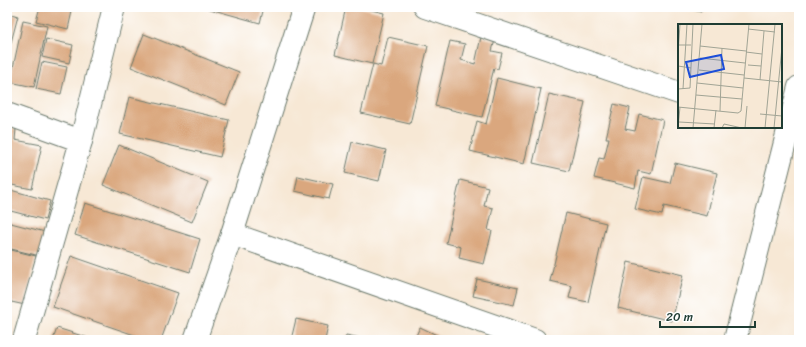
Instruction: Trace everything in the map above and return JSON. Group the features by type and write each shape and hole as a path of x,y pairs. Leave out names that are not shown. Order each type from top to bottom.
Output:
{"street":[{"path":"24,340 81,141 114,7"},
{"path":"195,340 232,234 304,7"},
{"path":"425,7 678,93"},
{"path":"735,340 799,87"},
{"path":"7,114 81,141"},
{"path":"232,234 535,340"}],"building":[{"path":"7,7 9,7 8,13 18,16 9,50 7,49"},
{"path":"40,7 73,7 68,29 36,21"},
{"path":"203,7 264,7 260,23"},
{"path":"346,7 358,7 384,13 372,64 335,55"},
{"path":"682,7 702,7 701,12"},
{"path":"23,21 47,26 34,87 10,82"},
{"path":"144,34 239,72 226,105 131,67"},
{"path":"388,37 428,46 410,124 361,113 373,64 381,66"},
{"path":"481,37 495,40 492,51 502,53 498,69 494,68 482,117 435,106 450,41 465,44 461,60 475,64"},
{"path":"46,39 73,45 69,63 42,57"},
{"path":"42,62 67,67 61,94 36,89"},
{"path":"497,78 541,89 524,164 470,151 477,121 486,124"},
{"path":"549,94 585,102 569,171 533,163"},
{"path":"129,97 229,120 220,157 120,134"},
{"path":"614,104 630,108 625,129 635,131 639,114 663,120 651,174 638,171 635,188 594,178 599,158 604,159 609,138 606,138"},
{"path":"7,127 16,129 15,140 42,145 32,189 7,184"},
{"path":"352,142 386,150 379,181 345,173"},
{"path":"119,145 208,182 192,222 103,185"},
{"path":"675,163 717,173 707,216 664,206 662,215 635,209 643,177 670,183"},
{"path":"298,176 333,184 329,199 295,191"},
{"path":"460,180 488,187 484,206 493,208 488,230 492,231 484,264 459,258 461,247 446,243"},
{"path":"7,189 50,201 45,220 7,210"},
{"path":"85,203 200,239 190,272 75,235"},
{"path":"566,213 606,223 588,302 569,298 572,286 550,281"},
{"path":"7,222 49,233 44,257 7,248"},
{"path":"7,249 36,256 25,305 7,301"},
{"path":"71,256 178,293 161,340 149,340 53,307"},
{"path":"628,262 683,275 672,321 618,308"},
{"path":"477,279 518,288 514,305 473,296"},
{"path":"296,319 328,326 325,340 291,340"},
{"path":"420,327 443,338 442,340 414,340"},
{"path":"57,328 95,340 53,340"},
{"path":"346,335 366,339 366,340 345,340"}]}
